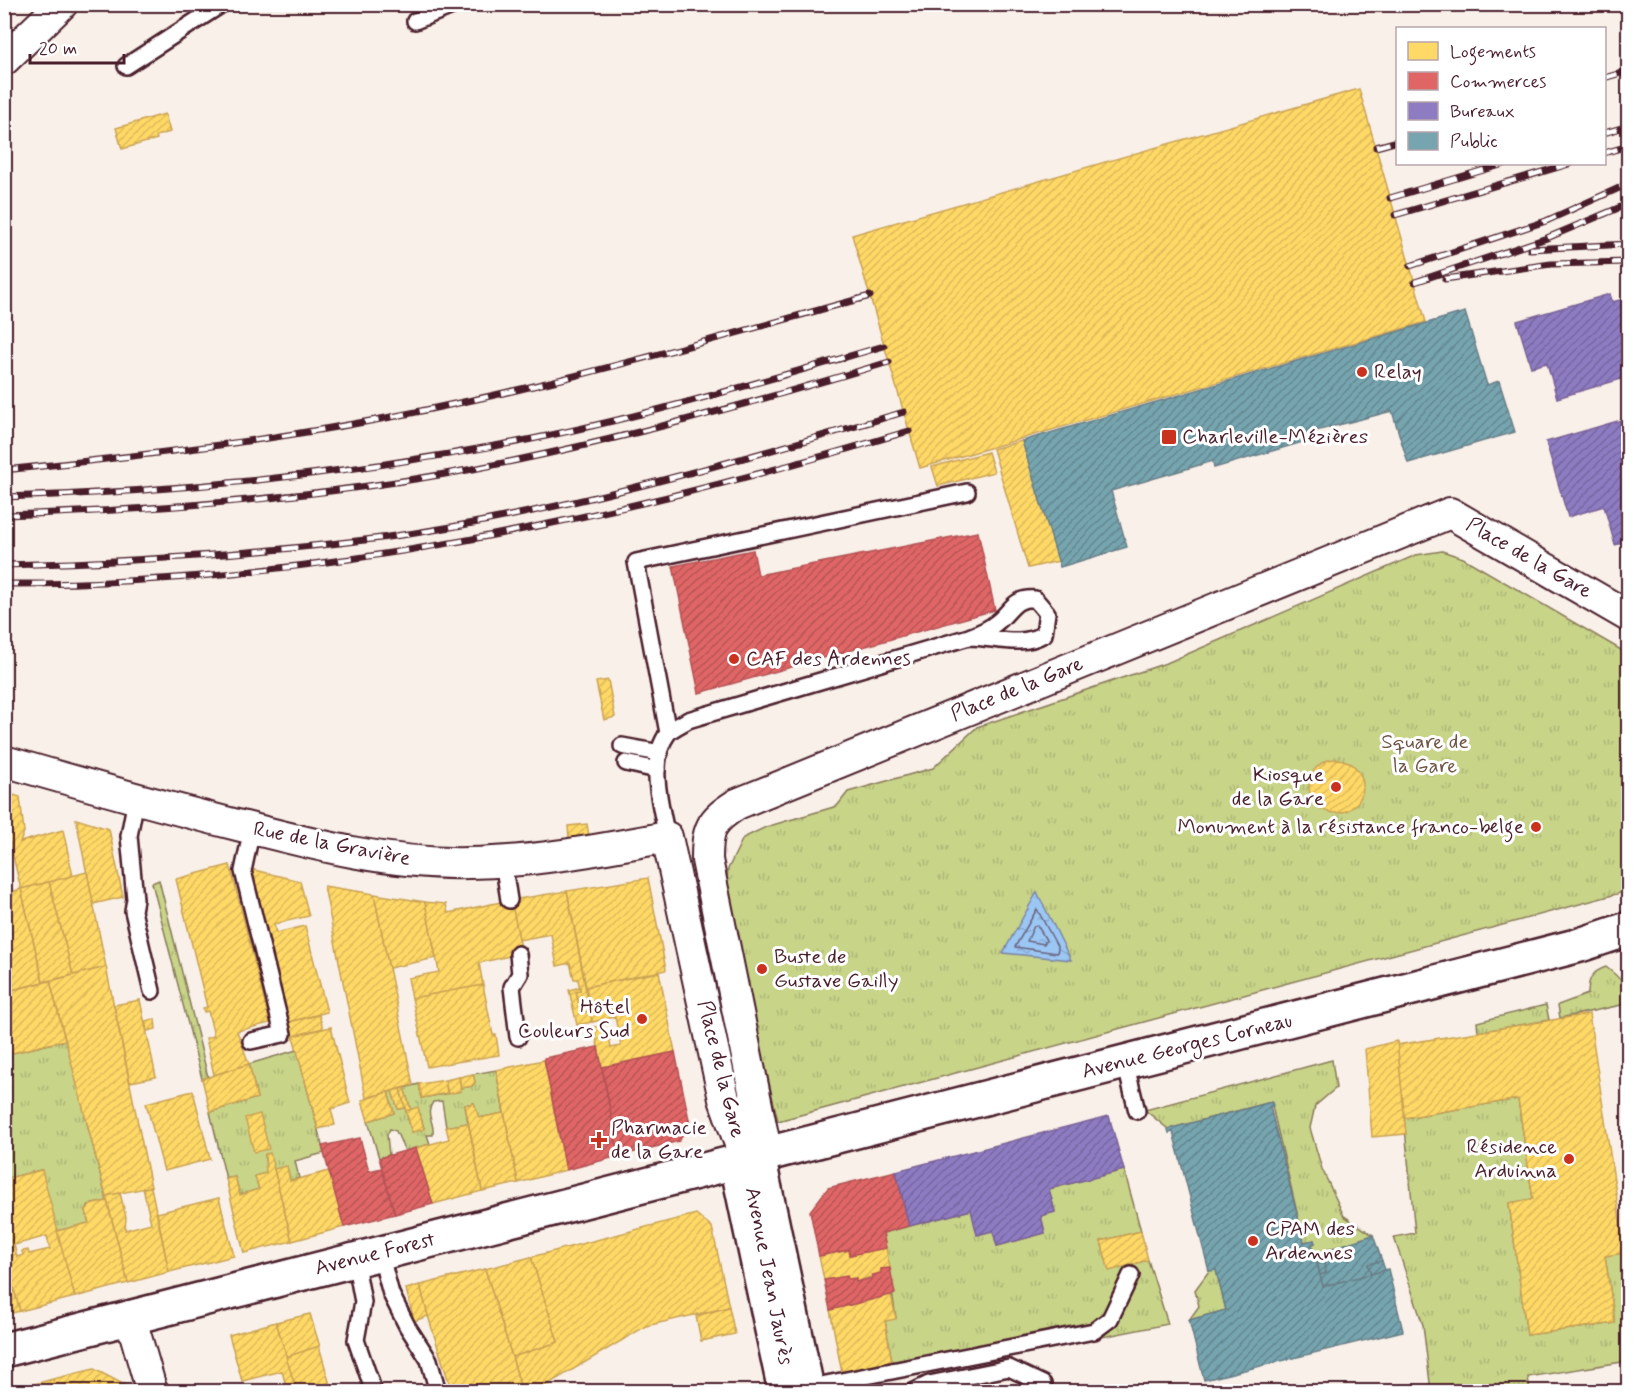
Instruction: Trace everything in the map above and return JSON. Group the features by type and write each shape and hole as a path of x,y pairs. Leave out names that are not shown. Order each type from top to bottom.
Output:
{"main road":[{"name":"Avenue Georges Corneau","path":"747,1160 1580,945 1629,928"},
{"name":"Avenue Forest","path":"4,1350 747,1160"},
{"name":"Avenue Jean Jaurès","path":"747,1160 808,1390"}],"street":[{"path":"4,60 62,4"},
{"name":"Place de la Gare","path":"747,1160 707,860 707,836 716,817 736,804 1450,513 1629,616"},
{"name":"Rue de la Gravière","path":"4,761 252,829 383,858 467,863 503,861 556,857 667,837"},
{"name":"Place de la Gare","path":"667,837 724,1099 747,1160"},
{"path":"130,1316 152,1392"}],"lane":[{"path":"126,66 222,4"},
{"path":"415,21 457,4"},
{"path":"667,837 657,770 660,753 668,733 636,562 967,492"},
{"path":"668,733 688,720 969,637 988,629 1012,605 1026,598 1035,599 1047,613 1044,634 1034,640 1021,642 969,637"},
{"path":"622,746 660,753"},
{"path":"626,763 657,770"},
{"path":"136,799 129,836 135,899 133,911 152,991"},
{"path":"251,1041 283,1034 243,871 252,829"},
{"path":"503,861 509,900"},
{"path":"518,954 520,974 512,987 518,1037"},
{"path":"1125,1062 1137,1111"},
{"path":"747,1160 776,1392"},
{"path":"367,1256 363,1302 356,1340 374,1392"},
{"path":"367,1256 392,1294 407,1326 429,1360 438,1392"},
{"path":"808,1390 1094,1330 1110,1319 1131,1275"},
{"path":"913,1392 928,1384 1009,1368 1043,1384 1045,1392"}],"green space":[{"name":"Square de la Gare","path":"1442,551 1463,558 1628,654 1628,891 778,1121 725,896 728,869 743,838 766,827 837,806 848,792 933,768 977,727 1169,662 1416,555"},
{"path":"159,880 208,1077 202,1079 152,883"},
{"path":"1606,967 1619,978 1625,987 1626,1004 1560,1018 1558,1005 1588,994 1591,977"},
{"path":"1546,1005 1549,1020 1478,1032 1477,1022"},
{"path":"66,1040 107,1201 89,1205 86,1210 89,1223 57,1231 41,1170 5,1179 4,1055"},
{"path":"297,1050 324,1153 295,1161 299,1178 290,1181 287,1167 274,1169 265,1154 266,1173 255,1176 259,1189 240,1195 235,1177 226,1179 210,1112 257,1098 249,1064"},
{"path":"1332,1060 1336,1088 1315,1106 1310,1128 1322,1169 1344,1216 1373,1235 1315,1254 1312,1245 1315,1243 1314,1240 1304,1242 1271,1102 1168,1129 1145,1110"},
{"path":"496,1070 504,1113 479,1118 474,1103 465,1105 468,1123 446,1127 442,1101 433,1102 429,1111 433,1135 427,1135 430,1144 405,1151 396,1131 390,1129 387,1135 389,1155 379,1158 368,1121 394,1113 388,1092 392,1091 398,1109 405,1108 412,1132 424,1128 418,1108 411,1110 404,1088 419,1084 422,1098 461,1091 461,1088 472,1086 475,1082 473,1074"},
{"path":"1518,1099 1533,1199 1509,1203 1527,1335 1615,1323 1605,1256 1628,1252 1628,1361 1528,1377 1530,1391 1431,1391 1423,1325 1394,1237 1415,1233 1404,1118"},
{"path":"1124,1170 1141,1231 1101,1241 1109,1270 1148,1260 1168,1324 916,1374 911,1358 892,1362 885,1321 896,1318 883,1233 971,1210 993,1231 997,1246 1045,1233 1041,1216 1055,1212 1049,1189"},
{"path":"1216,1270 1226,1310 1189,1320 1199,1306 1195,1290 1209,1271"}],"water":[{"path":"1037,892 1071,960 1003,953"}],"building: Logements":[{"path":"1359,89 1426,322 920,468 852,235"},
{"path":"165,114 170,132 156,136 157,139 122,149 116,128"},
{"path":"1022,441 1059,561 1028,568 993,449"},
{"path":"988,452 994,472 938,486 932,467"},
{"path":"608,680 615,717 604,720 596,682"},
{"name":"Kiosque de la Gare","path":"1336,759 1346,761 1355,767 1361,776 1363,786 1361,796 1355,805 1346,811 1336,813 1326,811 1317,805 1311,796 1309,786 1311,776 1317,767 1326,761"},
{"path":"4,792 20,797 24,832 20,842 63,830 73,876 21,889 4,819"},
{"path":"76,819 109,829 123,897 93,904"},
{"path":"587,824 589,836 569,838 568,826"},
{"path":"230,865 270,1023 237,1031 249,1064 214,1075 206,1038 214,1036 208,1011 204,1012 203,1008 207,1007 176,879"},
{"path":"250,869 300,881 309,916 274,924 276,933 305,926 327,1012 289,1022"},
{"path":"87,872 106,967 73,975 49,882"},
{"path":"648,878 666,970 586,987 567,891"},
{"path":"49,882 73,975 43,982 21,889"},
{"path":"324,886 374,894 413,1085 366,1098"},
{"path":"21,889 43,982 4,992 4,894"},
{"path":"567,891 590,1011 581,1013 576,992 580,991 578,979 574,979 570,963 557,966 551,934 519,940 511,900"},
{"path":"374,894 425,902 436,958 389,968"},
{"path":"511,900 522,953 479,963 483,985 412,998 408,978 439,972 425,902 446,904 448,913"},
{"path":"106,967 151,1187 106,1196 50,981"},
{"name":"Hôtel Couleurs Sud","path":"659,972 675,1052 602,1067 594,1027 601,1026 603,1036 609,1035 611,1048 621,1046 615,1017 592,1022 586,987"},
{"path":"50,981 65,1040 4,1055 4,992"},
{"path":"483,985 499,1055 427,1067 412,998"},
{"path":"580,987 580,991 576,992 581,1013 590,1011 592,1022 577,1025 569,990"},
{"path":"140,1000 156,1077 130,1082 114,1005"},
{"name":"Résidence Arduinna","path":"1589,1014 1625,1253 1605,1256 1615,1323 1527,1335 1509,1203 1533,1199 1518,1099 1404,1118 1397,1045"},
{"path":"319,1015 323,1028 293,1036 289,1022"},
{"path":"155,1019 156,1029 147,1031 145,1021"},
{"path":"331,1027 350,1103 331,1109 335,1125 318,1129 293,1036"},
{"path":"1397,1041 1406,1134 1372,1137 1365,1049"},
{"path":"544,1060 566,1170 518,1183 496,1070"},
{"path":"249,1064 257,1098 210,1112 202,1079"},
{"path":"473,1074 475,1082 472,1086 461,1088 459,1077"},
{"path":"459,1077 461,1091 448,1094 445,1080"},
{"path":"445,1080 447,1093 422,1098 419,1084"},
{"path":"404,1088 411,1110 406,1111 400,1089"},
{"path":"400,1089 405,1108 398,1109 392,1091"},
{"path":"193,1091 210,1159 164,1171 146,1103"},
{"path":"388,1092 394,1113 368,1121 362,1100"},
{"path":"474,1103 479,1118 504,1113 518,1183 482,1191 465,1105"},
{"path":"418,1107 424,1129 412,1132 406,1111"},
{"path":"260,1114 269,1149 254,1152 245,1118"},
{"path":"468,1123 482,1191 433,1204 416,1148 449,1139 446,1127"},
{"path":"270,1153 292,1241 244,1253 226,1179 235,1177 240,1195 259,1189 255,1176 266,1173 265,1154"},
{"path":"287,1166 290,1181 329,1171 344,1227 292,1241 274,1169"},
{"path":"42,1170 75,1297 20,1311 4,1254 4,1179","holes":["47,1236 50,1249 29,1254 28,1250 22,1251 23,1255 17,1257 14,1245"]},
{"path":"151,1187 169,1272 128,1283 106,1196 120,1193 126,1217 125,1230 151,1223 143,1188"},
{"path":"219,1198 234,1256 169,1272 157,1213"},
{"path":"107,1201 128,1283 75,1297 57,1231 89,1223 86,1210 90,1205"},
{"path":"696,1214 712,1227 729,1307 646,1326 535,1392 522,1392 512,1357 558,1342 531,1257"},
{"path":"1141,1231 1148,1260 1109,1271 1101,1241"},
{"path":"886,1248 890,1268 881,1269 881,1273 856,1282 856,1278 848,1279 847,1276 824,1280 819,1256 849,1250 850,1255"},
{"path":"4,1254 20,1311 4,1315"},
{"path":"531,1257 558,1342 512,1357 485,1269"},
{"path":"485,1269 522,1392 452,1392 428,1316 420,1285"},
{"path":"420,1285 428,1316 414,1321 406,1289"},
{"path":"891,1294 896,1319 885,1321 892,1362 842,1373 830,1310"},
{"path":"729,1307 735,1334 701,1341 696,1316"},
{"path":"310,1314 320,1347 286,1357 276,1322"},
{"path":"276,1322 295,1384 286,1386 282,1371 242,1381 229,1335"},
{"path":"319,1346 332,1392 297,1392 286,1357"},
{"path":"94,1369 125,1385 127,1392 56,1392 53,1379"},
{"path":"53,1379 56,1392 6,1392"},
{"path":"989,1381 991,1392 934,1392"},
{"path":"295,1384 297,1392 267,1391 286,1386"}],"building: Commerces":[{"path":"978,532 995,610 699,693 673,566 753,550 758,575"},
{"path":"598,1047 619,1156 566,1170 544,1058"},
{"path":"675,1052 690,1124 679,1141 619,1156 602,1067"},
{"path":"360,1138 369,1171 382,1168 395,1214 344,1227 322,1146"},
{"path":"416,1148 433,1204 395,1214 379,1158"},
{"path":"896,1171 909,1226 883,1233 886,1248 850,1255 849,1250 819,1256 810,1211 828,1188"},
{"path":"890,1268 895,1294 830,1310 824,1280 847,1276 848,1279 856,1278 856,1282 872,1278 872,1275 881,1273 881,1269"}],"building: Bureaux":[{"path":"1610,294 1612,302 1628,298 1628,377 1557,398 1547,363 1531,367 1517,321"},
{"path":"1628,418 1628,541 1615,545 1604,506 1568,517 1546,442"},
{"path":"1109,1116 1124,1170 1049,1189 1055,1212 1041,1216 1045,1233 997,1246 993,1231 977,1235 971,1210 909,1226 896,1171"}],"building: Public":[{"name":"Charleville-Mézières","path":"1465,312 1487,385 1499,381 1515,432 1408,463 1392,411 1304,434 1306,441 1214,468 1213,461 1111,491 1127,547 1060,567 1022,441"},
{"name":"CPAM des Ardennes","path":"1272,1102 1273,1106 1270,1107 1304,1242 1314,1240 1315,1243 1312,1245 1323,1286 1388,1269 1403,1331 1204,1380 1189,1320 1226,1310 1216,1270 1209,1271 1173,1132 1169,1133 1168,1129"},
{"path":"1373,1235 1382,1261 1368,1264 1371,1274 1323,1286 1320,1275 1326,1273 1321,1252"},
{"path":"1321,1252 1326,1273 1320,1275 1315,1254"},
{"path":"1382,1261 1385,1270 1371,1274 1368,1264"}],"railway":[{"path":"1606,77 1628,71"},
{"path":"1606,132 1628,126"},
{"path":"1376,147 1396,142"},
{"path":"1606,152 1628,146"},
{"path":"1390,198 1501,165"},
{"path":"1395,215 1566,165"},
{"path":"1410,266 1546,221 1628,184"},
{"path":"1415,282 1547,238 1628,204"},
{"path":"1530,249 1628,244"},
{"path":"1445,279 1551,264 1628,262"},
{"path":"4,470 223,444 386,418 602,369 870,296"},
{"path":"4,497 133,491 262,480 453,453 610,422 884,346"},
{"path":"4,515 122,510 240,501 357,488 473,469 630,434 734,407 889,362"},
{"path":"4,565 240,553 334,544 447,528 644,485 904,412"},
{"path":"4,584 120,581 234,573 349,559 462,541 687,492 909,431"}],"place":[{"name":"Relay","path":"1362,372"},
{"name":"Charleville-Mézières","path":"1169,437"},
{"name":"CAF des Ardennes","path":"734,659"},
{"name":"Kiosque de la Gare","path":"1336,787"},
{"name":"Monument à la résistance franco-belge","path":"1536,827"},
{"name":"Buste de Gustave Gailly","path":"762,969"},
{"name":"Hôtel Couleurs Sud","path":"642,1019"},
{"name":"Pharmacie de la Gare","path":"599,1140"},
{"name":"Résidence Arduinna","path":"1569,1159"},
{"name":"CPAM des Ardennes","path":"1253,1241"}]}
